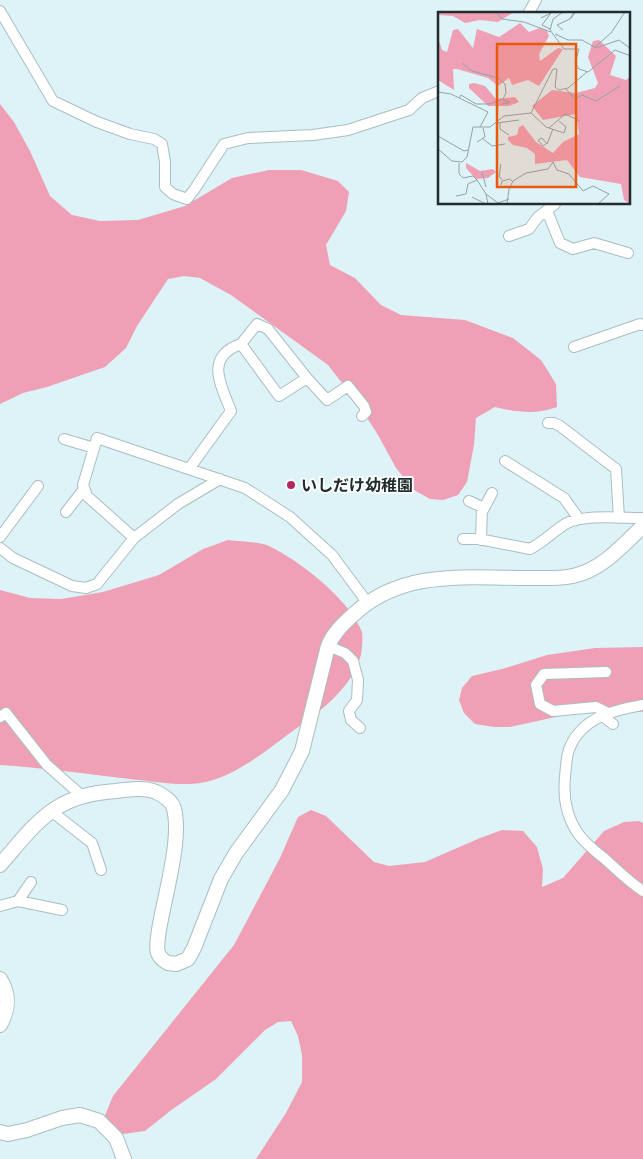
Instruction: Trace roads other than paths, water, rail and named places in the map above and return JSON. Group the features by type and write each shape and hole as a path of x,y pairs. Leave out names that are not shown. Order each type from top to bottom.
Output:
{"street":[{"path":"529,12 536,0"},
{"path":"0,10 53,101 97,122 130,134 154,139 162,144 165,162 165,187 173,194 187,199 224,144 248,138 313,135 348,130 409,110 422,98 438,91"},
{"path":"509,236 529,229 538,217 551,207 560,243 572,249 594,243 628,252"},
{"path":"189,469 231,411 218,380 218,366 221,358 234,347 241,344 257,324 268,329 306,378 327,400 348,386 364,406 366,412 362,416"},
{"path":"574,347 640,324 643,325"},
{"path":"241,344 279,396 306,378"},
{"path":"548,423 560,426 616,469 619,518"},
{"path":"134,538 87,496 84,489 83,484 97,438 245,488 290,517 332,555 367,602"},
{"path":"64,439 94,448"},
{"path":"506,461 564,498 578,519"},
{"path":"0,548 13,558 72,586 86,588 97,584 134,538 178,504 220,479"},
{"path":"0,537 38,486"},
{"path":"66,512 84,489"},
{"path":"482,512 492,492"},
{"path":"469,501 482,507 481,540"},
{"path":"463,539 481,540 530,549 543,542 552,533 566,524 578,519 643,518"},
{"path":"0,865 34,825 66,801 82,796 142,790 155,791 168,799 174,808 176,830 157,946 161,958 168,964 188,959 221,878 236,853 282,790 302,751 328,646 334,634 367,602 407,584 437,578 551,578 572,576 600,565 643,526"},
{"path":"328,646 345,653 353,661 358,680 357,700 349,711 351,720 360,728"},
{"path":"606,672 544,674 536,685 540,704 552,711 596,707 613,724"},
{"path":"643,705 596,717 579,732 569,748 564,795 568,814 577,832 631,883 643,891"},
{"path":"0,717 6,713 47,765 82,796"},
{"path":"51,811 92,843 101,870"},
{"path":"18,902 31,882"},
{"path":"0,906 18,902 62,910"},
{"path":"0,978 8,1002 7,1014 0,1025"},
{"path":"0,1132 8,1134 27,1130 62,1118 80,1115 99,1121 116,1138 124,1159"}],"place":[{"name":"いしだけ幼稚園","path":"291,485"}]}
